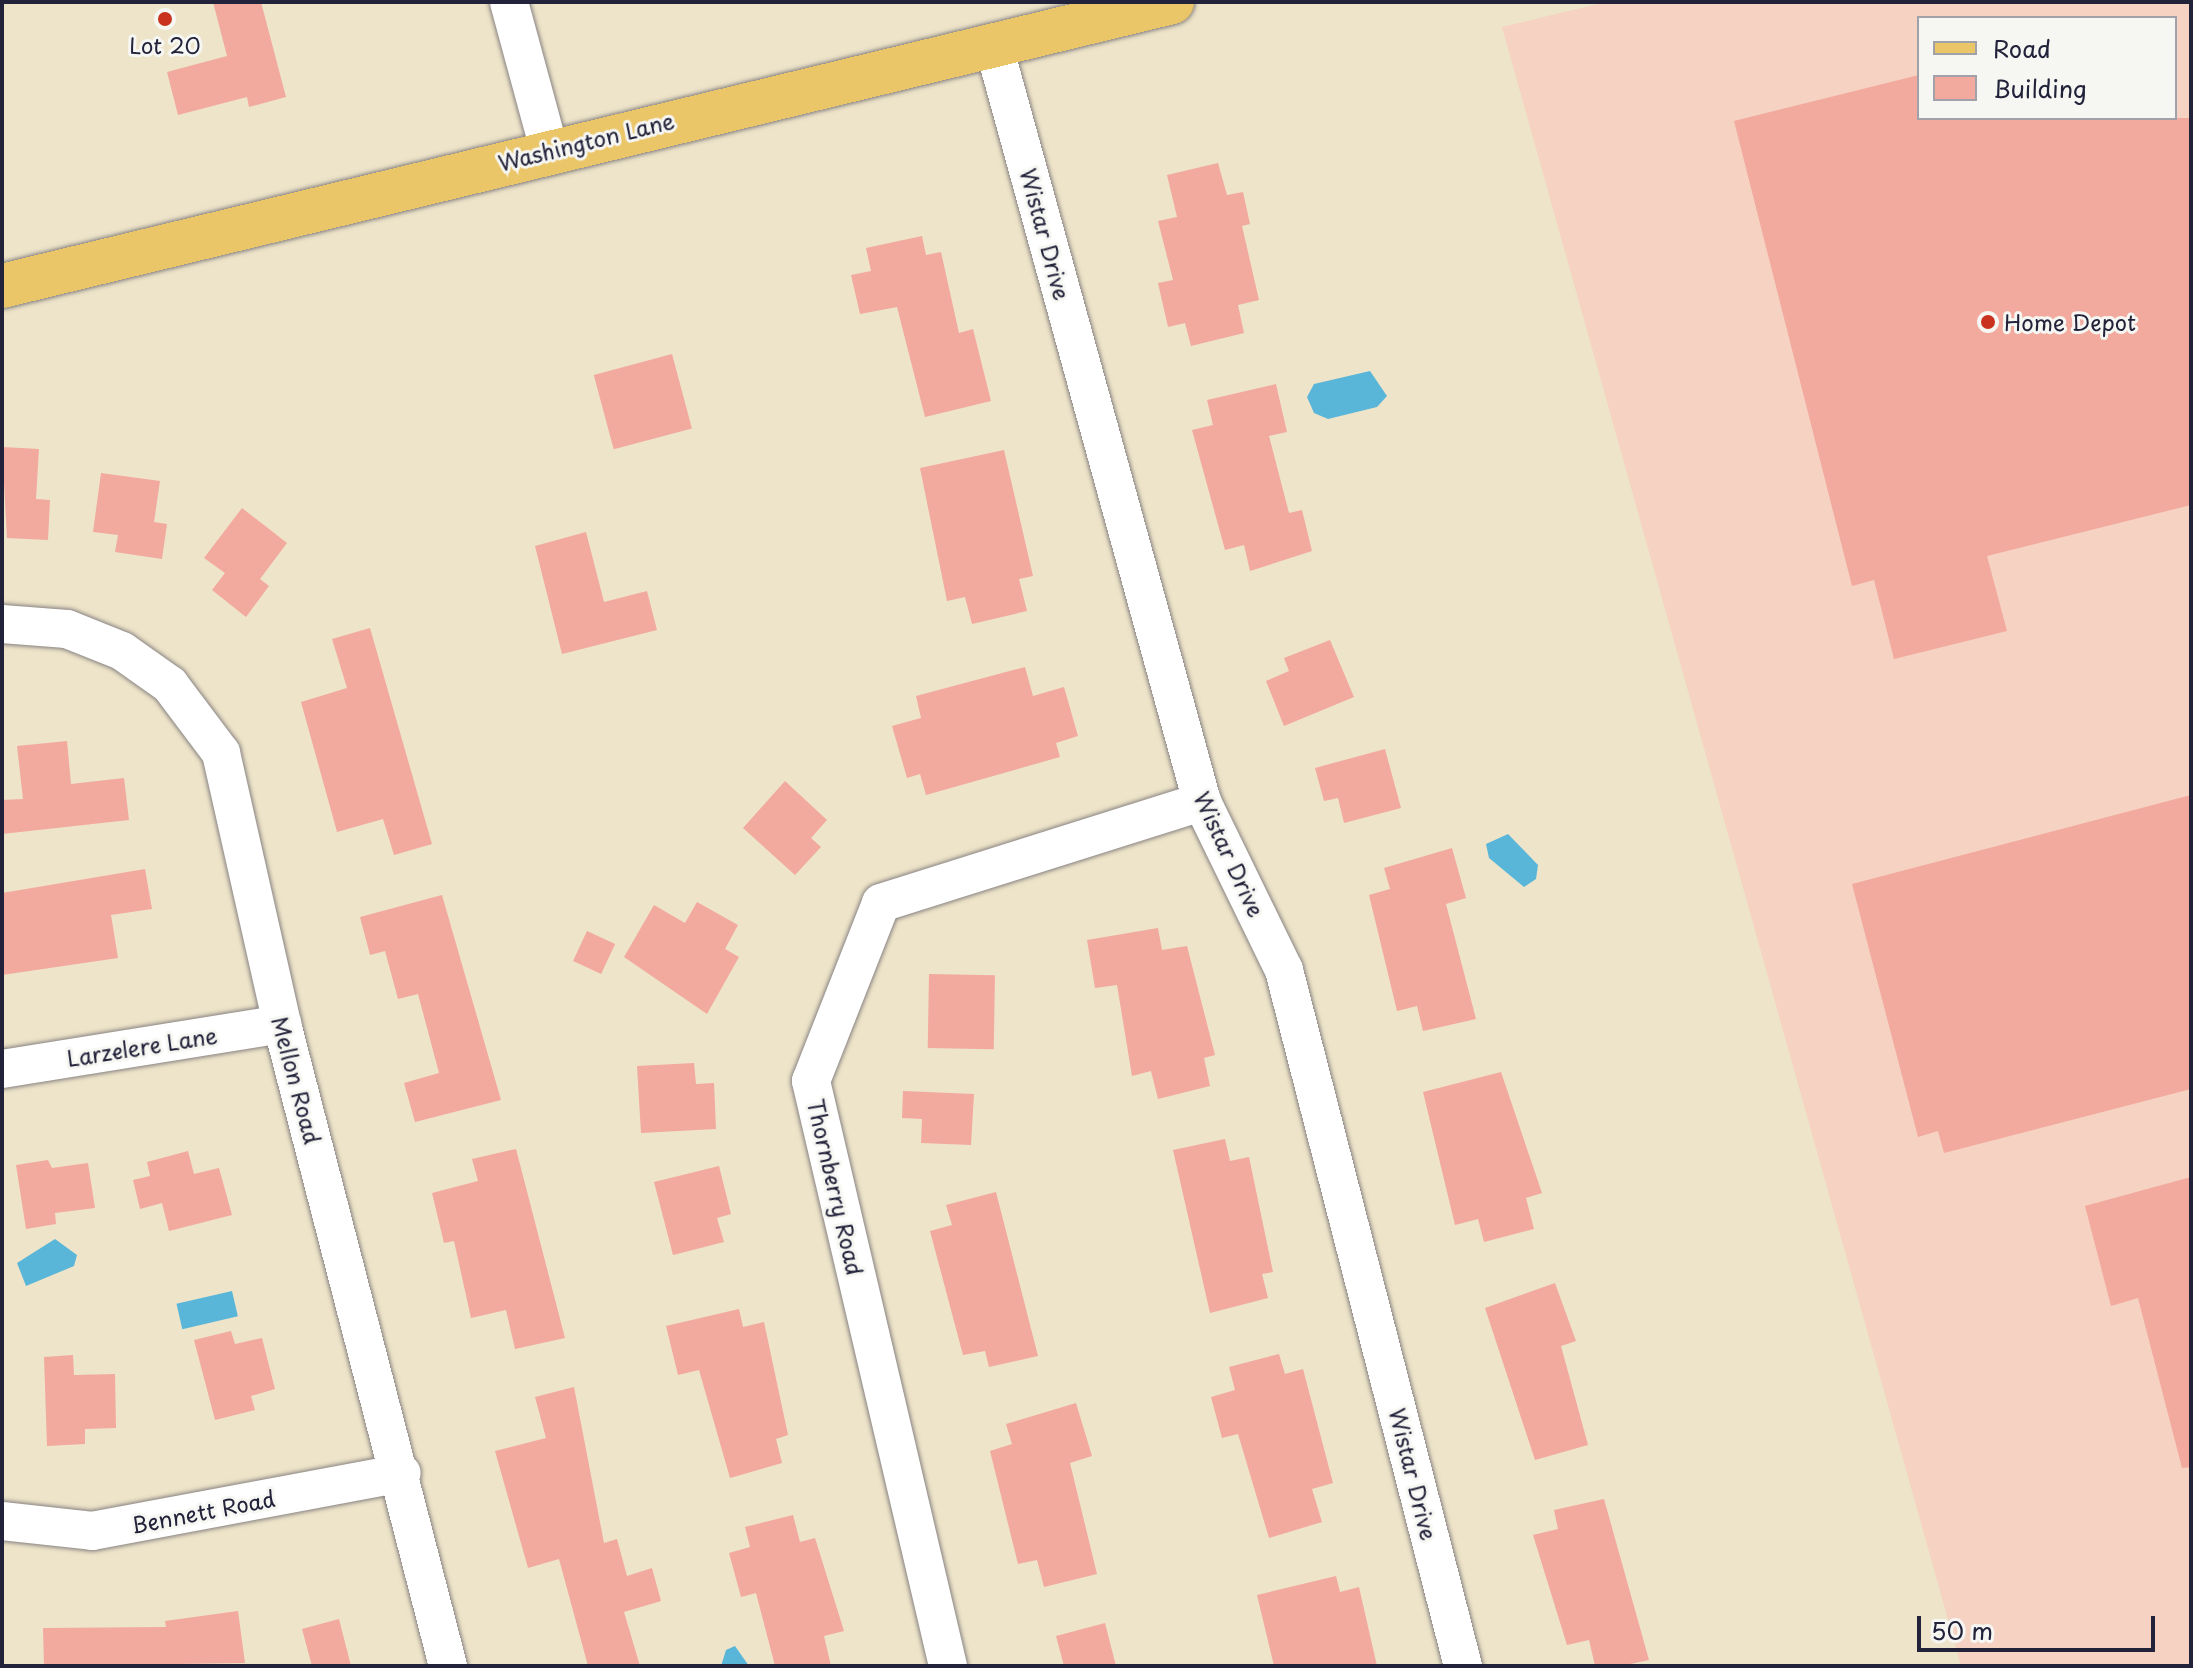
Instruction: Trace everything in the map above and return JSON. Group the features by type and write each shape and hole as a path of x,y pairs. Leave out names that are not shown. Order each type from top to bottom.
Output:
{"main road":[{"name":"Washington Lane","path":"2,286 549,149 1172,2"}],"street":[{"path":"509,2 549,149"},
{"name":"Wistar Drive","path":"993,43 1202,802 1284,970 1463,1666"},
{"name":"Mellon Road","path":"2,624 67,629 122,651 170,685 211,730 231,778 282,1024 402,1473 448,1666"},
{"name":"Thornberry Road","path":"948,1666 811,1081 881,903 1202,802"},
{"name":"Larzelere Lane","path":"2,1069 282,1024"},
{"name":"Bennett Road","path":"2,1521 92,1531 402,1473"}],"shaded area":[{"path":"1606,2 2191,2 2191,1666 1961,1666 1502,27"}],"water":[{"path":"1370,371 1387,396 1377,407 1328,419 1314,413 1307,397 1314,384"},
{"path":"1508,834 1538,865 1536,879 1524,887 1489,858 1486,844"},
{"path":"55,1239 77,1255 74,1266 26,1286 17,1263"},
{"path":"232,1291 238,1316 182,1329 176,1304"},
{"path":"735,1646 749,1666 721,1666 726,1650"}],"building":[{"path":"213,2 261,2 286,97 249,107 247,97 178,115 167,72 227,56"},
{"name":"Home Depot","path":"1917,75 1917,120 2191,118 2191,505 1987,556 2007,631 1894,659 1874,580 1852,586 1734,121"},
{"path":"1218,163 1227,195 1243,192 1250,224 1242,226 1259,300 1238,305 1244,333 1191,346 1185,323 1168,327 1158,283 1173,280 1158,221 1177,217 1167,175"},
{"path":"922,236 926,255 941,252 959,333 973,329 991,401 925,417 897,307 860,314 851,275 871,271 866,248"},
{"path":"672,354 692,428 614,449 594,375"},
{"path":"1276,384 1287,432 1269,436 1289,513 1302,510 1312,551 1250,571 1244,545 1225,550 1192,430 1213,425 1207,400"},
{"path":"2,447 39,449 36,499 50,500 48,540 7,538"},
{"path":"1004,450 1033,576 1019,579 1027,611 972,624 965,597 947,601 920,468"},
{"path":"101,473 160,481 154,522 167,524 162,559 115,552 118,535 93,532"},
{"path":"242,508 287,543 260,579 269,586 246,617 212,590 225,573 204,558"},
{"path":"586,532 604,602 647,591 657,630 562,654 535,546"},
{"path":"370,628 432,844 394,855 383,819 337,832 301,702 347,688 332,639"},
{"path":"1330,640 1354,697 1284,726 1266,681 1289,671 1284,658"},
{"path":"1025,667 1033,696 1064,687 1078,736 1056,743 1060,757 926,795 920,774 907,778 892,726 921,718 916,696"},
{"path":"67,741 71,784 124,778 129,820 2,834 2,800 23,799 17,746"},
{"path":"1385,749 1401,808 1344,823 1338,798 1324,801 1315,768"},
{"path":"785,781 827,820 811,838 821,847 795,875 743,828"},
{"path":"2191,795 2191,1089 1944,1153 1938,1131 1918,1137 1852,884"},
{"path":"1452,848 1466,898 1446,904 1476,1019 1423,1031 1417,1006 1397,1011 1369,895 1390,889 1384,868"},
{"path":"145,869 152,909 111,915 118,958 2,975 2,893"},
{"path":"442,895 501,1100 415,1122 404,1083 439,1073 418,994 398,999 385,951 370,955 360,917"},
{"path":"697,902 738,925 725,949 739,957 707,1014 624,957 654,905 685,923"},
{"path":"1158,928 1162,950 1187,946 1215,1055 1204,1058 1210,1086 1158,1099 1151,1071 1132,1076 1117,985 1095,988 1087,940"},
{"path":"587,931 615,944 601,974 573,961"},
{"path":"929,974 995,975 994,1049 928,1048"},
{"path":"694,1063 696,1084 714,1083 716,1129 641,1133 637,1066"},
{"path":"1501,1072 1542,1193 1526,1198 1534,1229 1484,1242 1478,1219 1455,1225 1423,1092"},
{"path":"903,1091 974,1094 971,1145 921,1143 922,1119 902,1118"},
{"path":"1225,1139 1230,1161 1249,1157 1273,1272 1262,1274 1268,1298 1210,1313 1173,1150"},
{"path":"516,1149 565,1338 515,1349 506,1310 471,1318 454,1241 444,1243 432,1193 478,1181 472,1159"},
{"path":"188,1151 194,1174 219,1168 232,1215 169,1231 162,1203 140,1209 133,1180 150,1176 147,1162"},
{"path":"48,1160 52,1168 88,1163 95,1208 55,1213 56,1224 26,1229 16,1165"},
{"path":"719,1166 731,1214 717,1218 724,1242 673,1255 654,1182"},
{"path":"2191,1177 2191,1467 2182,1468 2138,1298 2111,1306 2085,1206"},
{"path":"996,1192 1038,1356 989,1367 985,1351 963,1355 930,1231 952,1225 946,1205"},
{"path":"1555,1283 1576,1341 1561,1346 1588,1445 1535,1460 1485,1308"},
{"path":"739,1309 743,1327 764,1322 788,1435 776,1439 782,1463 730,1478 699,1370 678,1375 666,1326"},
{"path":"231,1331 235,1344 262,1338 275,1389 251,1396 255,1410 215,1420 194,1340"},
{"path":"1279,1354 1285,1374 1303,1369 1333,1483 1312,1489 1322,1522 1269,1538 1238,1434 1222,1438 1211,1397 1235,1390 1229,1367"},
{"path":"73,1355 74,1375 115,1374 116,1428 85,1429 85,1444 47,1446 44,1357"},
{"path":"574,1387 604,1543 617,1539 627,1576 652,1568 661,1601 624,1612 640,1666 588,1666 559,1559 528,1568 495,1451 546,1438 535,1397"},
{"path":"1076,1403 1092,1456 1070,1463 1097,1574 1044,1587 1037,1560 1018,1564 990,1451 1012,1444 1006,1424"},
{"path":"1604,1499 1649,1660 1621,1666 1595,1666 1589,1640 1567,1645 1533,1535 1558,1529 1554,1510"},
{"path":"793,1515 800,1542 815,1538 844,1631 824,1636 831,1666 775,1666 756,1593 741,1597 729,1553 750,1547 745,1527"},
{"path":"1336,1576 1340,1592 1359,1587 1377,1666 1274,1666 1257,1595"},
{"path":"238,1611 245,1663 44,1666 43,1628 166,1627 165,1621"},
{"path":"339,1619 351,1666 312,1666 302,1629"},
{"path":"1105,1623 1116,1666 1064,1666 1056,1636"}],"place":[{"name":"Lot 20","path":"165,19"},
{"name":"Home Depot","path":"1988,322"}]}
